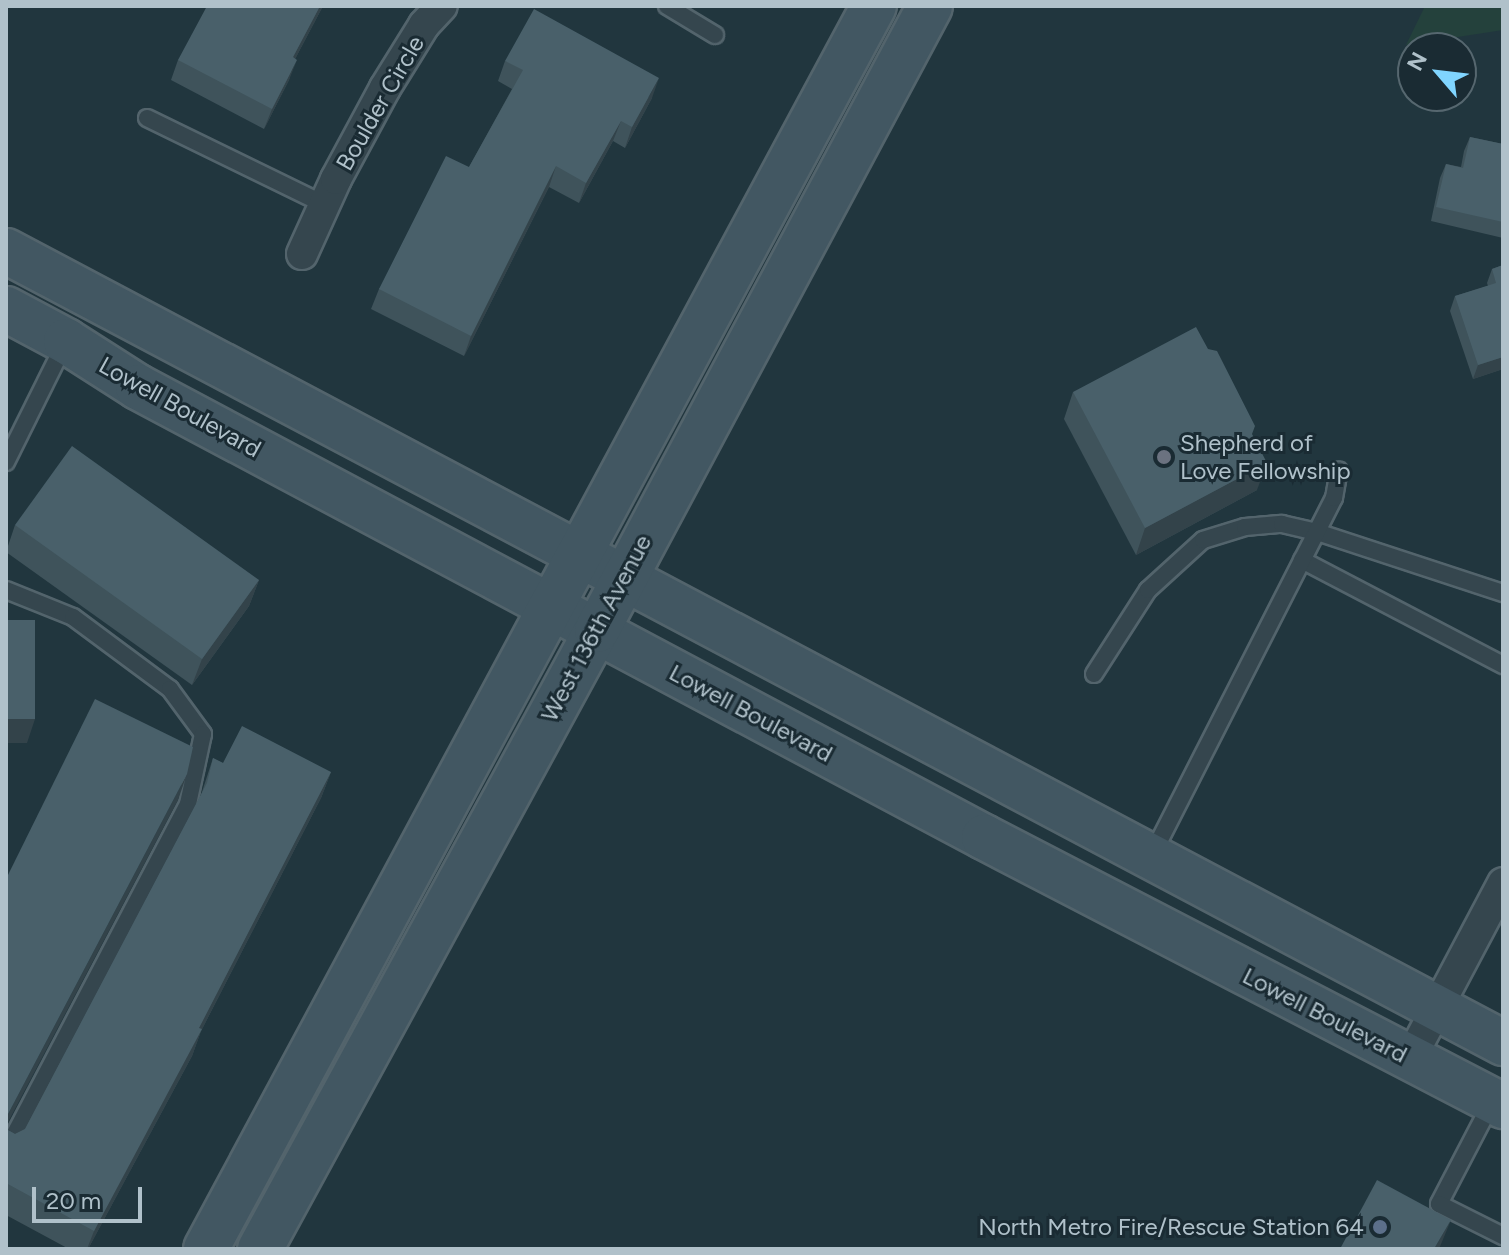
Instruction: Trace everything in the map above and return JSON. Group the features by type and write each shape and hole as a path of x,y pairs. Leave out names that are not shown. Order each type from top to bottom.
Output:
{"main road":[{"path":"206,1249 874,6"},
{"name":"West 136th Avenue","path":"260,1249 597,630 930,6"},
{"path":"6,251 1503,1043"},
{"name":"Lowell Boulevard","path":"6,309 66,341 138,387 1498,1103"}],"street":[{"name":"Boulder Circle","path":"302,254 385,88 424,25 442,6"},
{"path":"1410,1059 1503,883"}],"lane":[{"path":"667,6 715,35"},
{"path":"147,118 325,205"},
{"path":"6,462 66,341"},
{"path":"1150,858 1334,498 1339,470"},
{"path":"1094,674 1148,590 1203,540 1245,527 1282,524 1317,532 1503,593"},
{"path":"1302,560 1503,665"},
{"path":"6,590 73,617 170,689 203,734 188,804 6,1150"},
{"path":"1498,1103 1439,1204 1503,1236"}],"green space":[{"path":"1425,6 1503,6 1503,30 1477,34 1412,32"}],"building":[{"path":"207,6 320,6 293,57 297,60 272,109 178,60"},
{"path":"534,9 659,78 632,127 621,121 586,183 556,166 471,336 379,289 446,156 469,167 523,70 505,61"},
{"path":"1470,137 1503,144 1503,222 1436,207 1446,164 1463,168"},
{"path":"1503,265 1503,357 1478,365 1455,296 1496,283 1492,269"},
{"name":"Shepherd of Love Fellowship","path":"1196,327 1208,349 1217,351 1255,426 1252,434 1267,463 1145,528 1073,392"},
{"path":"72,446 259,580 202,659 15,525"},
{"path":"6,620 35,620 35,719 6,719"},
{"path":"95,699 193,747 187,774 6,1118 6,879"},
{"path":"242,726 331,772 199,1028 202,1029 94,1231 6,1183 6,1129 15,1134 25,1129 207,783 213,758 223,763"},
{"path":"1377,1180 1451,1220 1434,1249 1340,1249"}],"place":[{"name":"Shepherd of Love Fellowship","path":"1164,457"},
{"name":"North Metro Fire/Rescue Station 64","path":"1380,1227"}]}
